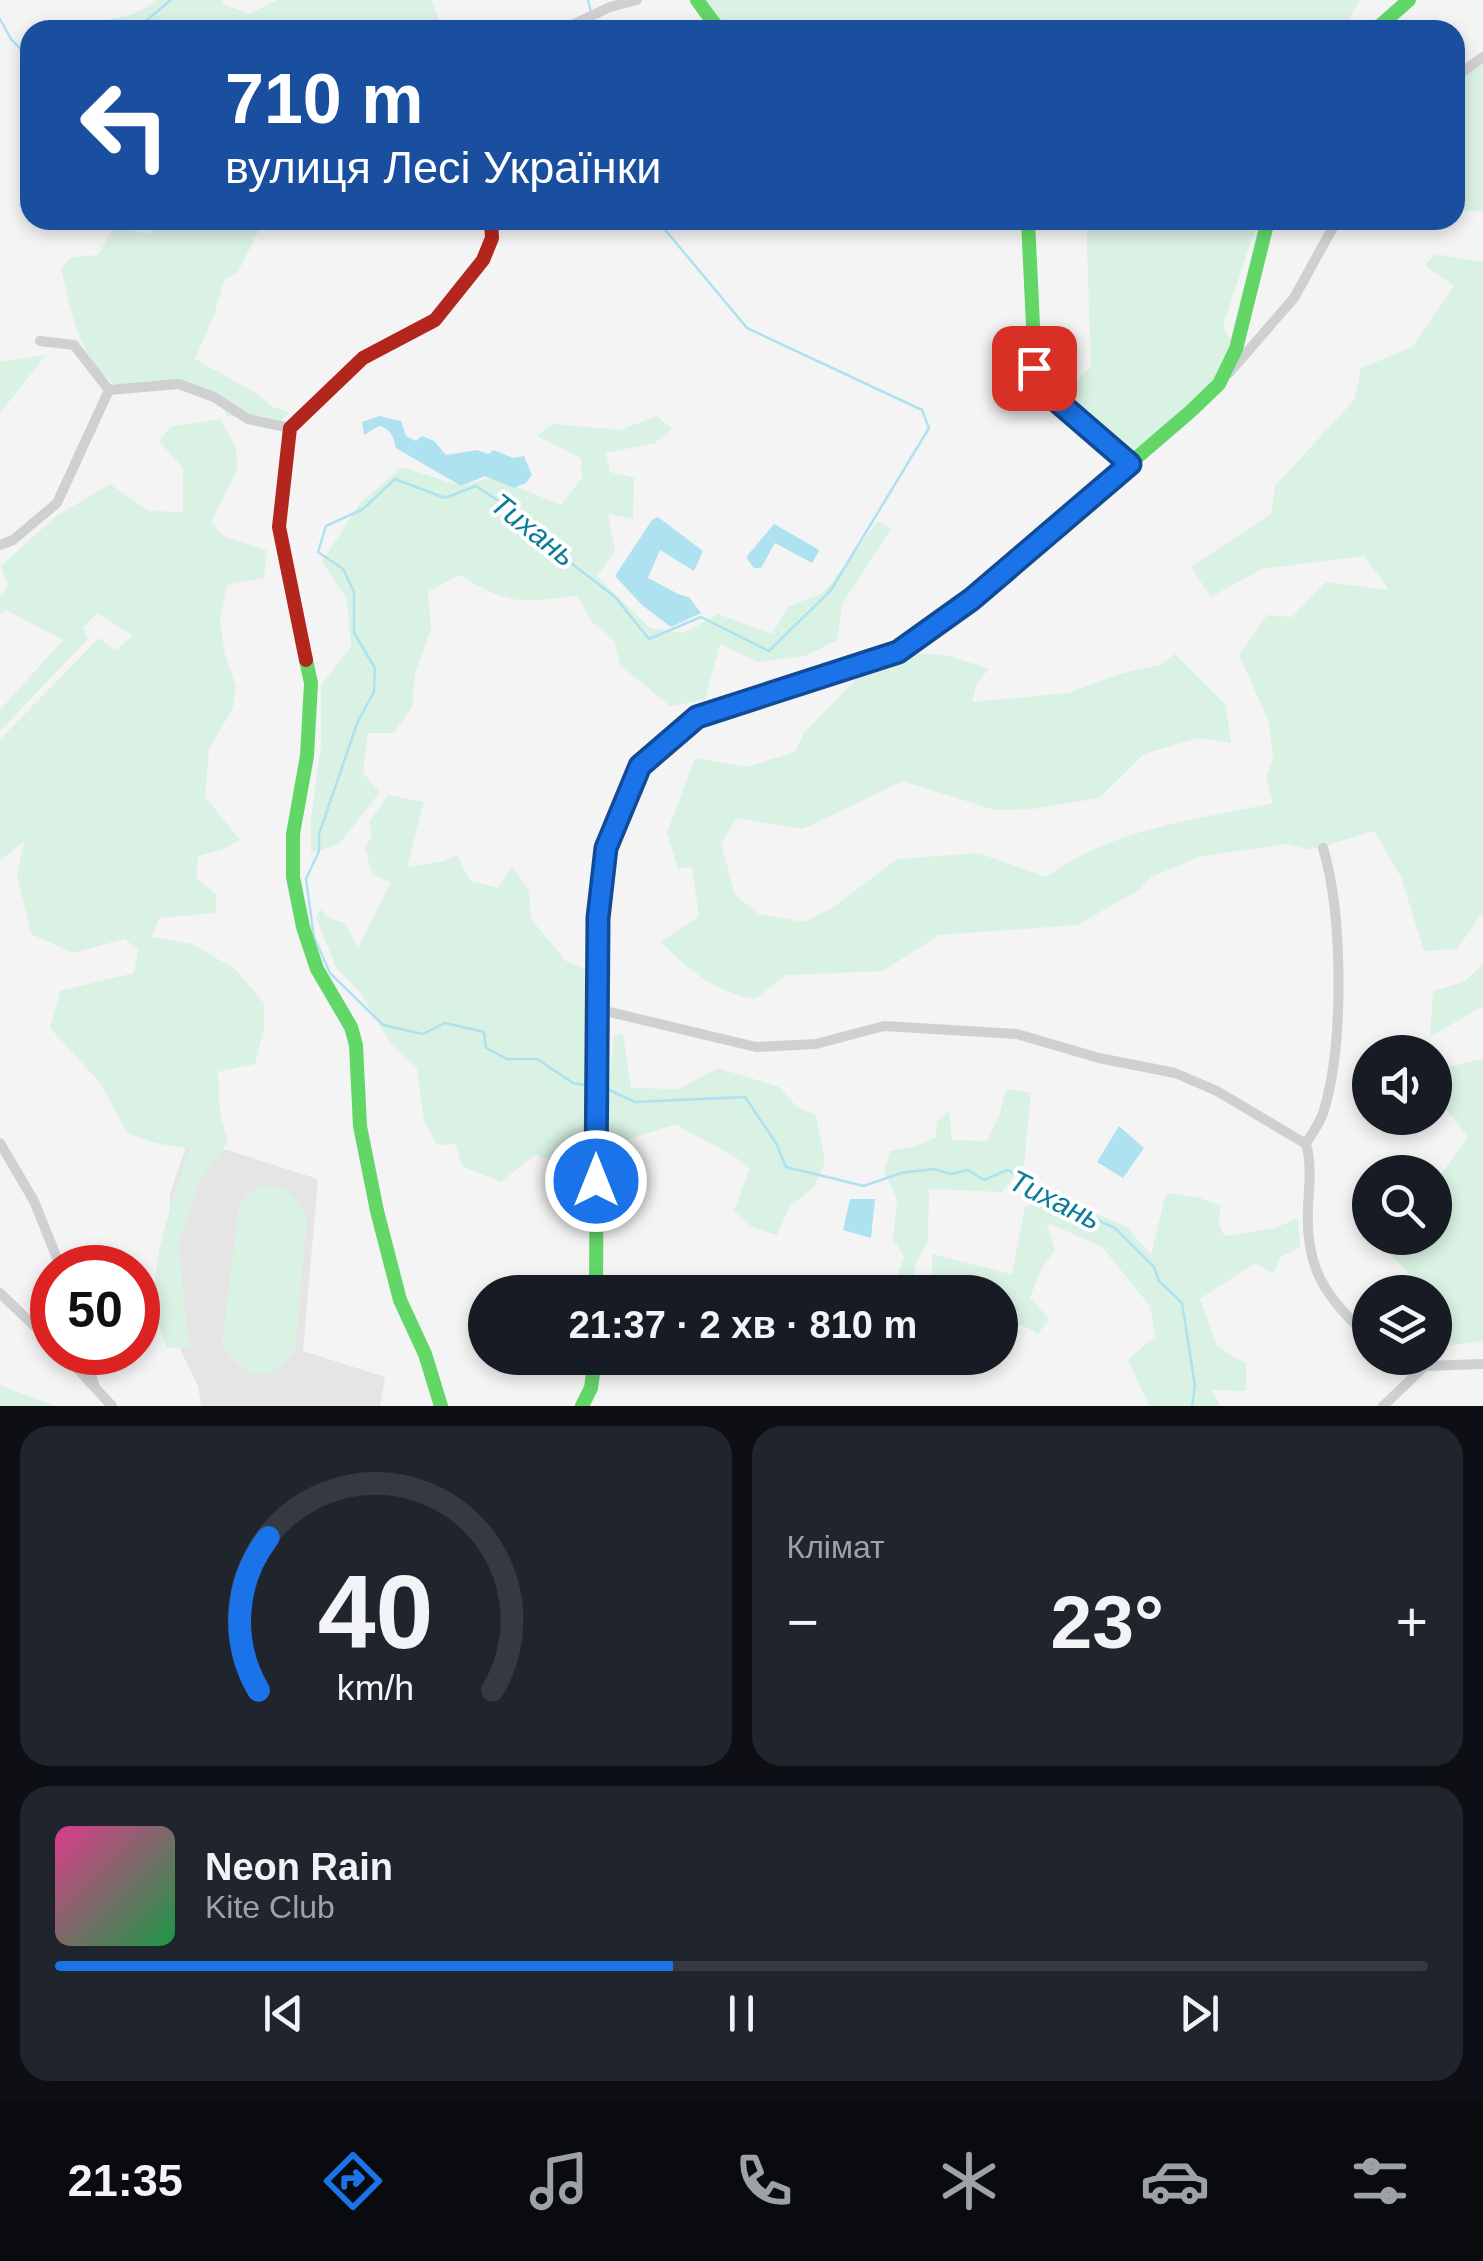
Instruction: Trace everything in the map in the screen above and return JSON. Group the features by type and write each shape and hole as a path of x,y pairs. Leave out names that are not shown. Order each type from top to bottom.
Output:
{"street":[{"path":"582,20 636,0"},
{"path":"697,0 712,20"},
{"path":"1386,20 1410,0"},
{"path":"441,1406 425,1354 400,1300 377,1211 360,1126 356,1045 351,1027 317,969 293,877 311,682 279,527 290,428 363,358 435,320 483,260 492,230"},
{"path":"1028,230 1034,368 1042,388 1130,464"},
{"path":"1219,384 1236,349 1266,230"},
{"path":"596,1275 598,918 606,848 640,766 697,717 898,652 972,599 1219,384 1294,298 1331,230"},
{"path":"40,340 74,345 108,390"},
{"path":"108,390 179,384 214,397 248,419 290,428"},
{"path":"0,545 13,540 57,503 108,390"},
{"path":"1306,1144 1324,1113 1336,1050 1338,931 1331,875 1323,848"},
{"path":"597,1009 756,1047 816,1044 884,1026 1017,1034 1099,1058 1175,1073 1216,1091 1306,1144 1310,1159 1306,1243 1318,1277 1334,1303 1352,1321"},
{"path":"0,1142 34,1201 51,1245"},
{"path":"0,1293 30,1322"},
{"path":"1452,1365 1483,1364"},
{"path":"84,1375 112,1406"},
{"path":"91,1375 95,1387"},
{"path":"582,1406 593,1375"},
{"path":"1383,1406 1416,1375"}],"shaded area":[{"path":"189,1138 318,1179 303,1351 385,1377 380,1406 201,1406 198,1386 181,1351 169,1258 170,1193"}],"green space":[{"path":"155,0 224,0 221,3 250,14 277,0 431,0 439,20 106,20 146,7"},
{"path":"697,0 1360,0 1348,20 712,20"},
{"path":"1483,57 1483,211 1465,210 1465,70"},
{"path":"112,230 151,234 151,230 259,230 238,272 224,280 214,316 195,359 273,407 289,412 282,421 255,415 227,416 216,392 148,381 119,387 94,363 73,319 61,269 72,257 98,255"},
{"path":"1086,230 1255,230 1223,326 1236,349 1219,384 1130,464 1056,399 1091,367"},
{"path":"1435,254 1483,262 1483,912 1457,949 1424,951 1401,877 1374,831 1310,850 1288,844 1202,856 1151,877 1139,890 1077,925 939,935 883,971 786,975 755,999 727,991 703,978 661,942 699,916 692,867 678,869 667,833 695,758 747,767 795,752 804,733 873,662 898,652 946,655 989,669 977,683 972,702 1068,693 1159,665 1175,654 1226,705 1231,743 1198,738 1144,754 1099,798 1033,809 994,810 903,781 803,829 737,818 721,843 735,895 759,914 804,922 835,906 897,859 979,853 1046,877 1127,836 1273,803 1266,777 1273,758 1269,722 1239,655 1267,615 1292,617 1326,582 1389,590 1364,556 1262,569 1211,597 1191,567 1271,514 1275,486 1355,399 1361,368 1412,347 1454,286 1425,265"},
{"path":"46,355 0,413 0,362"},
{"path":"657,416 672,429 655,443 606,453 610,472 634,478 633,519 608,514 615,551 597,576 650,628 684,633 718,614 772,634 789,606 821,594 830,585 878,521 891,529 842,604 837,640 805,656 758,662 720,644 705,700 670,706 620,665 614,640 592,622 577,596 541,600 504,597 459,575 428,592 431,629 415,673 412,707 394,733 368,733 363,773 380,792 339,844 311,853 321,745 321,685 351,647 347,599 322,562 360,503 402,467 461,486 493,477 561,505 582,478 581,458 537,436 553,424 620,430"},
{"path":"220,419 236,447 237,471 211,522 223,536 267,551 264,578 227,585 220,620 225,655 236,686 233,708 209,749 205,797 240,840 198,856 197,879 216,894 216,913 159,918 152,937 192,944 235,969 264,1003 264,1029 255,1064 218,1072 220,1114 228,1141 200,1181 179,1242 187,1334 193,1348 167,1348 160,1327 160,1248 190,1149 127,1133 101,1084 50,1028 60,991 134,973 138,950 125,939 73,953 31,934 17,873 25,840 0,861 0,739 99,638 115,650 133,636 97,613 83,628 88,639 0,731 0,710 63,640 6,610 0,615 0,595 8,587 1,566 55,517 110,484 149,511 183,512 183,468 159,441 170,427"},
{"path":"388,795 424,802 407,867 457,855 470,881 498,888 512,866 529,891 531,919 566,961 590,971 586,1156 560,1164 535,1155 501,1182 462,1166 456,1144 437,1145 424,1121 417,1068 392,1045 361,994 336,967 316,918 320,909 328,918 345,923 358,948 391,882 372,874 365,848 372,836 369,822"},
{"path":"1483,964 1483,1006 1430,1035 1433,991 1464,982"},
{"path":"623,1034 631,1088 678,1089 718,1068 779,1087 797,1107 816,1115 825,1162 814,1187 790,1206 777,1235 751,1227 734,1211 750,1168 723,1150 676,1124 617,1143 605,1127 614,1035"},
{"path":"1483,1059 1483,1341 1452,1345 1452,1275 1411,1275 1390,1255 1452,1255 1452,1159 1468,1137 1452,1117 1452,1066"},
{"path":"1006,1089 1031,1093 1024,1164 1002,1192 929,1189 928,1241 913,1275 898,1275 904,1256 893,1240 897,1199 884,1171 890,1151 917,1146 936,1137 937,1122 949,1110 952,1140 987,1141"},
{"path":"263,1185 290,1194 307,1218 295,1351 275,1369 257,1374 239,1365 222,1345 239,1205"},
{"path":"1166,1193 1197,1197 1221,1206 1218,1221 1224,1236 1275,1228 1298,1218 1300,1247 1281,1257 1273,1274 1255,1263 1200,1299 1217,1346 1246,1364 1246,1391 1211,1390 1221,1406 1149,1406 1128,1360 1155,1336 1150,1306 1102,1247 1046,1222 1055,1250 1039,1273 1030,1298 1049,1319 1038,1334 1018,1325 1018,1275 932,1275 932,1254 1012,1274 1025,1207 1055,1196 1127,1227 1151,1255"},
{"path":"0,1385 55,1406 0,1406"}],"water":[{"path":"379,416 401,421 406,436 416,441 422,436 434,441 446,455 477,450 488,454 494,450 513,458 524,456 532,475 514,488 485,476 461,486 396,448 386,429 379,426 364,435 362,422"},
{"path":"658,517 703,551 694,571 660,550 648,578 689,597 701,613 671,627 642,605 615,576 652,520"},
{"path":"774,524 819,551 812,563 775,543 761,568 754,568 748,555"},
{"path":"1119,1126 1144,1148 1123,1178 1097,1162"},
{"path":"850,1199 875,1199 871,1238 843,1230"}],"waterway":[{"name":"Тихань","path":"147,20 171,0"},
{"name":"Тихань","path":"588,0 591,12"},
{"name":"Тихань","path":"0,19 20,48"},
{"name":"Тихань","path":"591,1086 573,1083 537,1059 507,1059 486,1048 484,1032 445,1023 423,1034 383,1025 330,973 314,937 306,879 319,851 319,834 358,721 374,692 375,668 354,633 354,592 343,569 318,552 326,526 363,509 395,479 445,498 476,486 520,515 557,552 615,597 649,639 701,617 769,651 831,590 929,428 922,410 747,328 665,230"},
{"name":"Тихань","path":"603,1087 635,1102 745,1097 776,1143 786,1167 864,1186 901,1173 934,1169 951,1174 968,1170 984,1180 1007,1170 1031,1181 1042,1195 1115,1228 1154,1267 1159,1281 1182,1303 1195,1386 1192,1406"}],"traffic: fast":[{"path":"697,0 712,20"},
{"path":"1386,20 1409,0"},
{"path":"1028,230 1035,368 1041,388 1130,464"},
{"path":"596,1275 598,918 606,849 640,767 697,717 898,652 972,599 1191,411 1219,384 1236,349 1266,230"},
{"path":"306,660 311,683 307,756 293,834 293,877 317,969 351,1027 356,1045 360,1126 377,1211 400,1300 425,1354 441,1406"},
{"path":"582,1406 593,1375"}],"traffic: jam":[{"path":"306,660 279,527 290,428 363,358 435,320 483,260 492,230"}],"route":[{"path":"596,1181 598,918 606,848 640,766 697,717 898,652 972,599 1130,464 1042,388 1034,368"}]}
